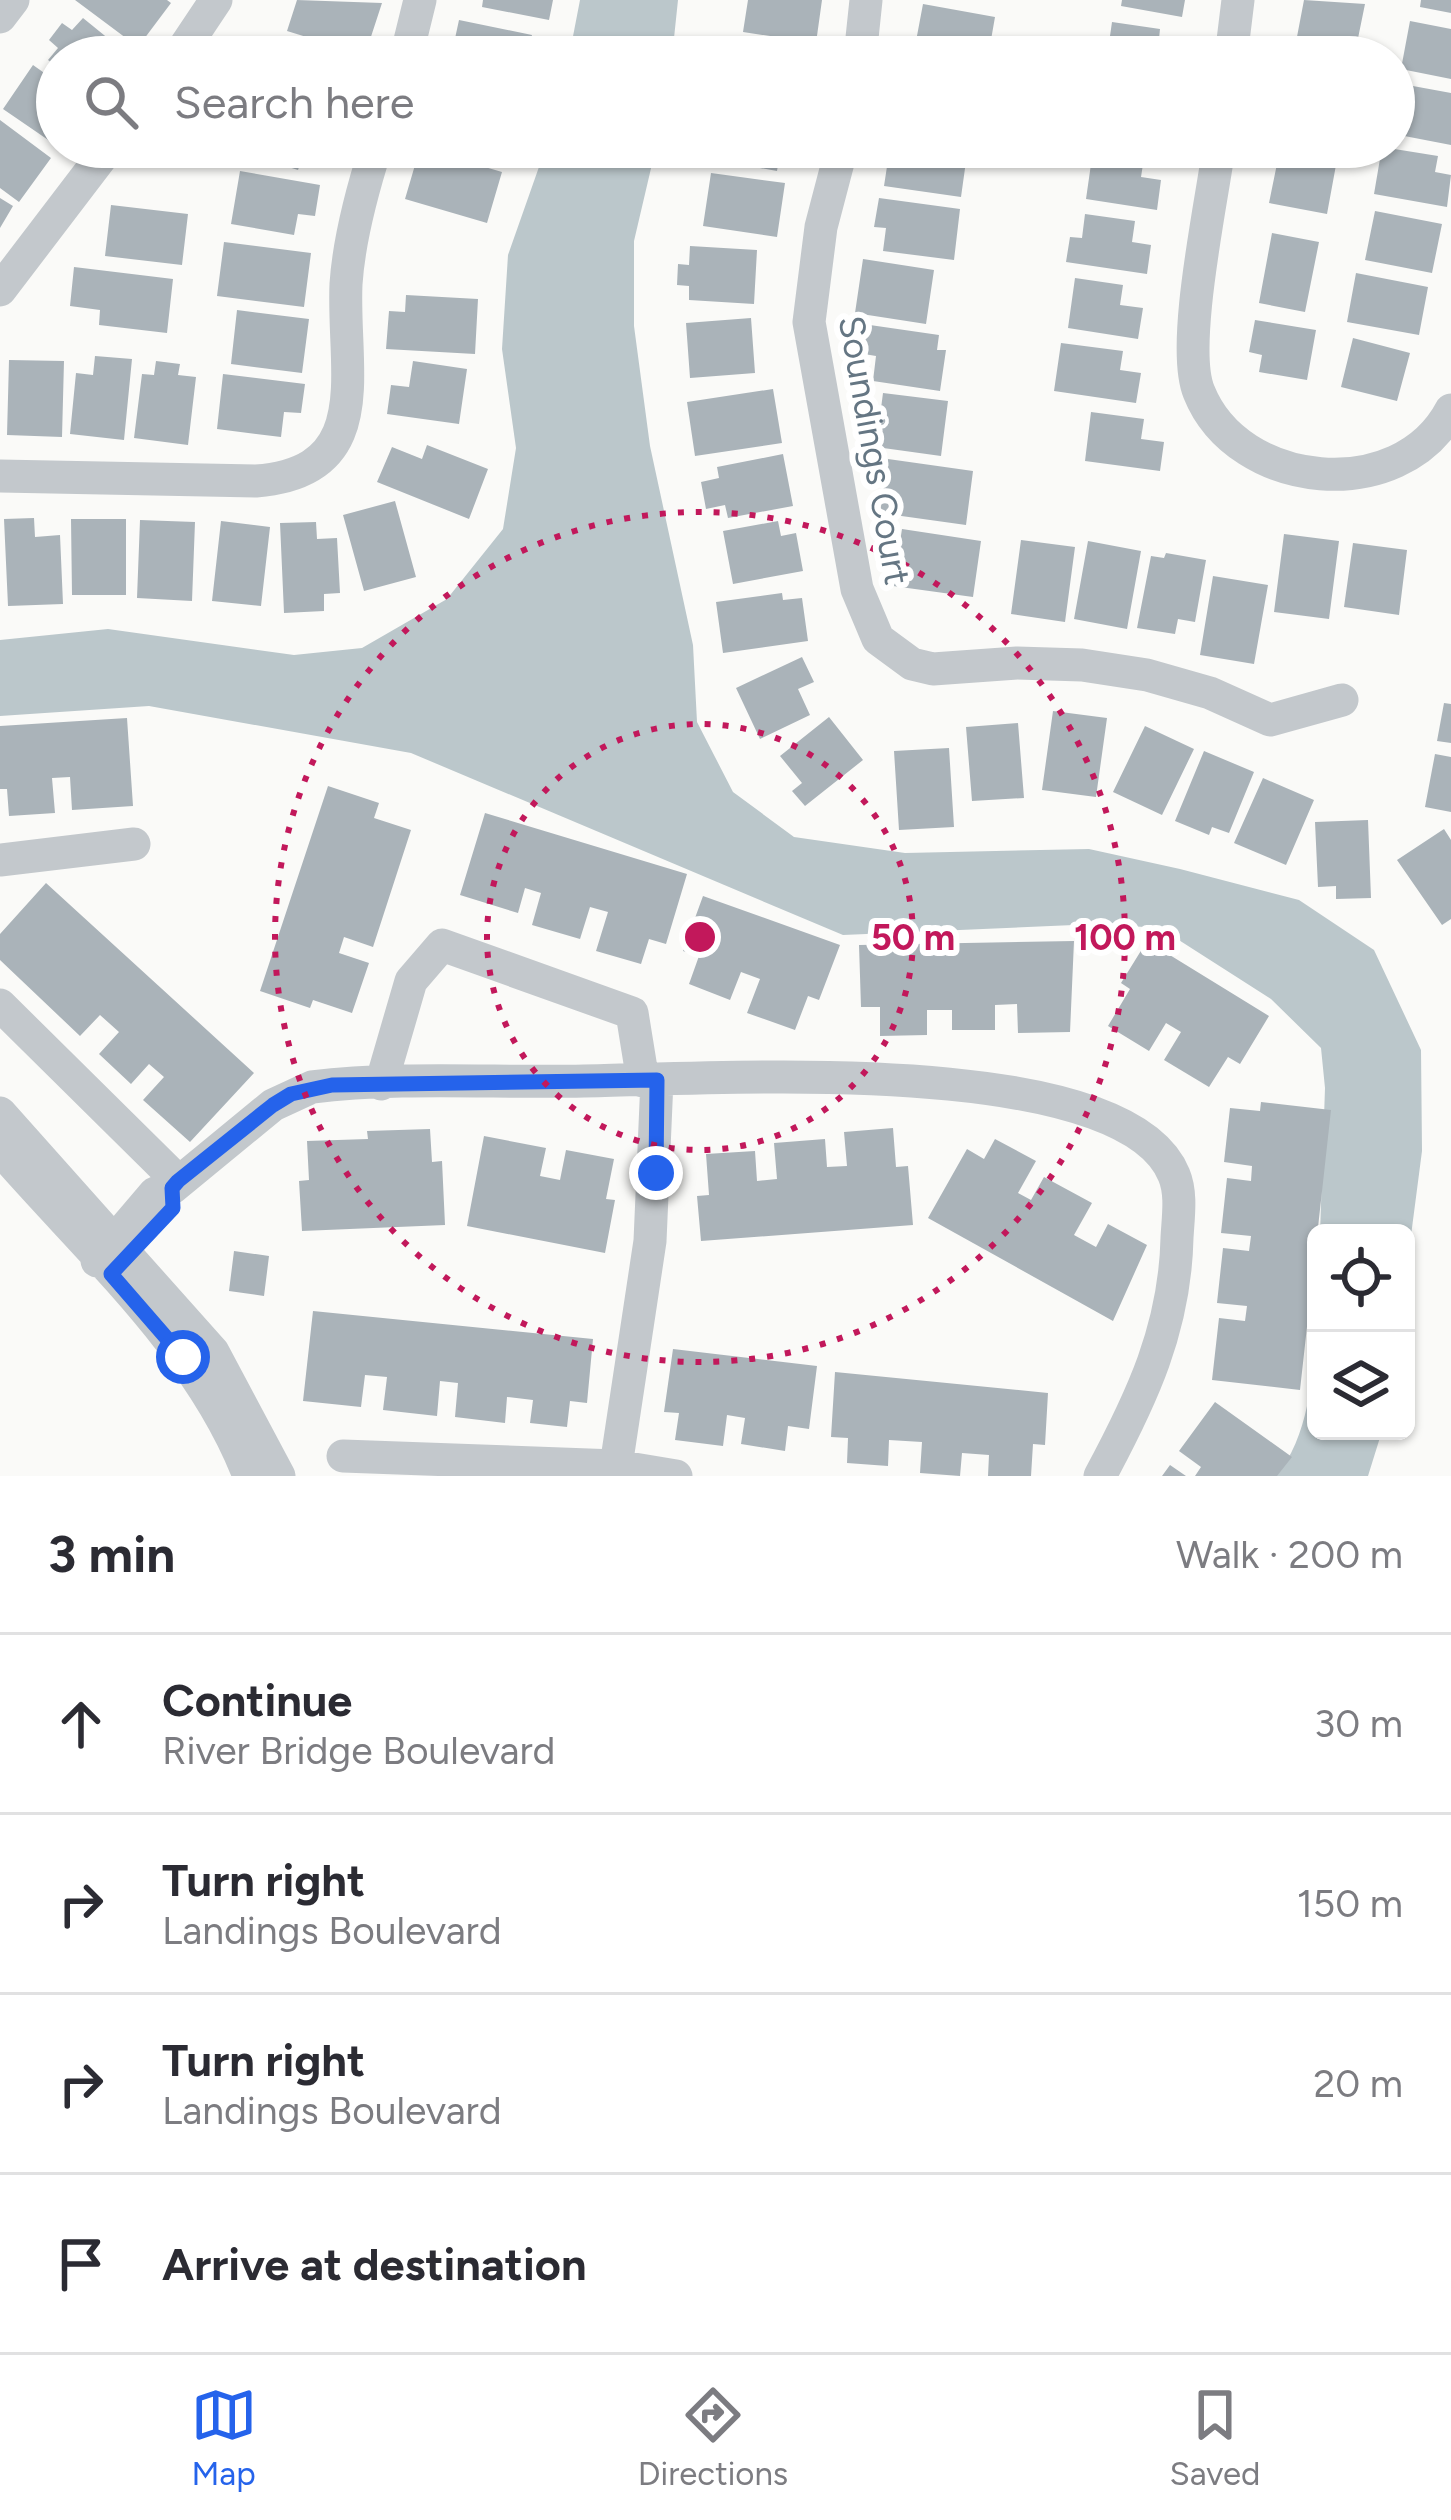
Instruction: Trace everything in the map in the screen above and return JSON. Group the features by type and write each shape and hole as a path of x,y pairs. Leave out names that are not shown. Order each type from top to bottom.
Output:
{"street":[{"path":"0,17 13,0"},
{"path":"192,36 216,0"},
{"path":"411,36 420,0"},
{"path":"862,36 866,0"},
{"path":"1234,36 1238,0"},
{"path":"0,290 93,168"},
{"path":"0,476 256,481 283,479 317,465 341,434 347,410 346,279 371,168"},
{"name":"Soundings Court","path":"836,168 821,227 809,322 856,589 878,639 912,664 932,669 1017,663 1082,665 1147,675 1210,693 1270,720 1342,700"},
{"path":"1216,168 1194,335 1197,389 1222,430 1256,456 1310,473 1368,472 1409,460 1440,431 1451,410"},
{"path":"0,860 134,844"},
{"path":"381,1084 411,980 442,945 632,1012 650,1080 650,1241 616,1466"},
{"path":"0,1005 175,1185"},
{"path":"113,1259 173,1208 175,1185 291,1094 332,1085 873,1078 991,1087 1106,1120 1162,1156 1179,1196 1173,1300 1144,1393 1100,1476"},
{"path":"0,1113 183,1357 217,1409 249,1476"},
{"path":"0,1149 213,1352 279,1476"},
{"path":"343,1456 616,1466 676,1476"}],"shaded area":[{"path":"580,0 678,0 674,36 573,36"},
{"path":"539,168 651,168 634,241 634,326 650,446 693,645 697,722 733,792 794,837 905,853 1089,849 1299,900 1374,950 1421,1050 1422,1151 1413,1224 1320,1224 1325,1088 1321,1048 1271,999 1160,928 1097,924 843,935 411,753 149,706 0,716 0,640 108,629 294,655 362,648 447,599 503,529 516,448 502,349 508,255"},
{"path":"1307,1403 1307,1440 1379,1440 1368,1476 1276,1476 1302,1425"}],"building":[{"path":"75,0 171,3 146,36 123,36"},
{"path":"297,0 382,3 371,36 303,36 287,31"},
{"path":"483,0 553,0 549,20 482,7"},
{"path":"748,0 822,0 817,36 743,32"},
{"path":"1122,0 1185,0 1182,17 1121,6"},
{"path":"1304,0 1365,4 1358,36 1297,36"},
{"path":"1421,0 1451,0 1451,13 1420,7"},
{"path":"923,4 995,17 992,36 917,36"},
{"path":"83,18 105,36 52,36 62,23 72,30"},
{"path":"459,20 532,35 532,36 456,36"},
{"path":"1410,21 1451,29 1451,79 1415,72 1415,36 1407,36"},
{"path":"1112,22 1160,29 1159,36 1110,36"},
{"path":"33,65 36,67 36,132 3,109"},
{"path":"1415,86 1451,93 1451,145 1415,138"},
{"path":"0,120 36,147 36,168 44,168 19,202 0,188"},
{"path":"1415,152 1438,156 1435,172 1451,175 1447,207 1374,194 1378,168 1415,168"},
{"path":"414,168 502,172 487,223 405,199"},
{"path":"887,168 965,168 961,197 884,186"},
{"path":"1090,168 1142,168 1141,177 1161,180 1157,210 1086,199"},
{"path":"1276,168 1335,168 1327,214 1269,203"},
{"path":"240,171 320,185 315,216 298,214 294,235 231,224"},
{"path":"711,173 785,183 777,237 703,226"},
{"path":"0,198 13,206 0,228"},
{"path":"879,198 960,209 954,260 883,251 886,228 874,227"},
{"path":"111,205 188,214 182,265 105,256"},
{"path":"1375,211 1442,224 1432,273 1365,260"},
{"path":"1085,214 1135,221 1132,242 1151,245 1147,274 1066,262 1070,237 1082,238"},
{"path":"1272,233 1319,242 1305,312 1259,303"},
{"path":"224,242 311,253 304,307 217,296"},
{"path":"690,246 757,250 754,304 689,300 689,286 677,285 678,264 689,265"},
{"path":"863,259 934,270 926,324 855,313"},
{"path":"74,267 173,279 167,333 99,325 100,310 70,306"},
{"path":"1356,273 1428,287 1419,335 1347,322"},
{"path":"1075,278 1123,285 1120,305 1143,308 1138,339 1068,328"},
{"path":"406,295 478,299 475,354 386,349 389,311 405,312"},
{"path":"237,310 309,319 302,373 231,364"},
{"path":"751,318 755,373 690,378 686,323"},
{"path":"1255,320 1316,330 1307,380 1259,372 1262,355 1249,352"},
{"path":"863,324 939,335 937,350 946,350 940,391 873,381 876,356 858,353"},
{"path":"1353,338 1410,353 1397,401 1341,387"},
{"path":"1061,343 1123,351 1120,370 1141,373 1136,403 1054,391"},
{"path":"95,356 132,359 124,440 70,434 76,373 93,375"},
{"path":"9,360 64,361 62,437 7,435"},
{"path":"156,361 180,364 178,375 196,377 188,445 134,438 142,374 154,375"},
{"path":"413,361 467,369 459,424 387,414 391,385 409,387"},
{"path":"223,374 305,384 301,413 284,412 281,437 217,429"},
{"path":"773,389 782,443 695,456 687,402"},
{"path":"883,393 948,401 941,456 876,447"},
{"path":"1091,412 1144,419 1141,439 1164,442 1160,471 1085,461"},
{"path":"427,445 488,469 469,519 377,482 392,447 422,459"},
{"path":"783,454 793,506 728,518 725,505 706,509 701,482 719,478 717,467"},
{"path":"888,459 973,471 966,525 880,513"},
{"path":"395,501 416,577 364,591 343,515"},
{"path":"34,518 35,537 60,535 63,604 8,606 4,519"},
{"path":"71,519 126,519 126,595 72,595"},
{"path":"140,520 195,522 192,601 137,598"},
{"path":"221,521 270,527 261,606 212,601"},
{"path":"778,521 781,536 796,533 803,571 733,584 723,531"},
{"path":"316,522 317,539 337,538 340,593 324,594 324,611 284,613 280,523"},
{"path":"902,529 981,541 973,597 893,586"},
{"path":"1284,534 1339,541 1329,619 1274,612"},
{"path":"1021,540 1075,547 1065,622 1011,614"},
{"path":"1088,541 1141,551 1127,629 1074,619"},
{"path":"1353,543 1407,550 1399,615 1344,607"},
{"path":"1166,553 1206,560 1195,622 1178,619 1175,634 1137,628 1151,556 1164,558"},
{"path":"1213,576 1268,585 1254,664 1200,655"},
{"path":"782,593 783,600 802,598 808,641 723,653 716,602"},
{"path":"802,657 814,682 798,689 810,715 760,739 736,688"},
{"path":"1444,703 1451,704 1451,743 1437,741"},
{"path":"1053,711 1107,718 1096,797 1042,790"},
{"path":"829,717 863,760 805,806 792,791 802,783 780,756"},
{"path":"127,718 133,806 72,810 70,777 52,778 55,813 9,816 7,789 0,789 0,726"},
{"path":"1018,723 1024,798 972,801 966,727"},
{"path":"1145,726 1194,749 1162,815 1113,792"},
{"path":"949,748 954,827 899,830 894,751"},
{"path":"1204,751 1254,772 1229,833 1212,827 1209,835 1175,821"},
{"path":"1435,754 1451,757 1451,812 1425,807"},
{"path":"1263,778 1314,800 1286,865 1234,843"},
{"path":"328,786 379,803 374,818 411,830 373,947 344,937 339,953 369,963 352,1013 313,1000 310,1008 260,991"},
{"path":"485,813 687,874 666,944 649,939 641,964 596,951 608,912 590,907 580,939 532,925 541,893 525,888 518,913 460,895"},
{"path":"1368,820 1371,898 1336,899 1336,886 1318,887 1315,822"},
{"path":"1444,829 1451,840 1451,919 1442,925 1397,860"},
{"path":"46,883 254,1073 190,1142 143,1100 164,1077 149,1064 131,1084 99,1054 119,1032 100,1015 80,1036 0,960 0,934"},
{"path":"703,896 840,945 819,1000 808,996 795,1030 747,1013 760,979 741,972 730,1000 689,984 699,956 683,951"},
{"path":"1074,941 1070,1032 1018,1033 1017,1004 995,1005 995,1030 952,1030 952,1010 927,1010 927,1035 880,1036 880,1007 861,1007 859,945"},
{"path":"1147,941 1269,1016 1240,1064 1228,1057 1209,1087 1164,1060 1181,1032 1166,1023 1149,1051 1108,1026 1130,989 1121,983"},
{"path":"1261,1102 1331,1110 1318,1224 1307,1224 1307,1327 1300,1390 1212,1380 1219,1318 1245,1321 1247,1306 1217,1303 1223,1248 1249,1251 1251,1236 1221,1233 1227,1178 1251,1181 1252,1166 1224,1162 1230,1108 1260,1111"},
{"path":"893,1128 896,1167 908,1166 913,1225 701,1241 697,1196 709,1195 706,1154 755,1151 757,1181 777,1179 774,1143 825,1139 827,1167 847,1166 844,1132"},
{"path":"430,1129 432,1162 442,1161 445,1225 302,1231 299,1181 309,1180 307,1141 368,1139 367,1131"},
{"path":"484,1136 546,1148 540,1176 560,1180 566,1150 614,1159 606,1199 615,1200 605,1253 467,1226"},
{"path":"995,1139 1036,1161 1018,1193 1031,1200 1044,1177 1092,1203 1074,1235 1096,1247 1108,1224 1147,1245 1113,1321 928,1218 967,1149 984,1159"},
{"path":"234,1251 269,1256 264,1296 229,1291"},
{"path":"313,1311 593,1339 587,1403 570,1401 567,1427 530,1423 533,1400 507,1397 505,1423 455,1417 458,1383 440,1381 437,1416 383,1410 387,1377 365,1375 361,1407 303,1401"},
{"path":"673,1349 817,1366 809,1429 788,1426 785,1451 741,1444 745,1418 727,1415 723,1446 675,1440 679,1413 664,1412"},
{"path":"835,1372 1048,1393 1045,1445 1033,1444 1031,1476 988,1476 989,1455 962,1453 960,1476 920,1473 922,1442 889,1440 888,1466 847,1463 848,1438 831,1437"},
{"path":"1215,1402 1292,1457 1277,1476 1195,1476 1201,1467 1179,1451"},
{"path":"1170,1465 1186,1476 1162,1476"}],"route":[{"path":"183,1357 111,1274 173,1208 172,1188 178,1181 291,1094 332,1085 657,1080 656,1173"}]}
